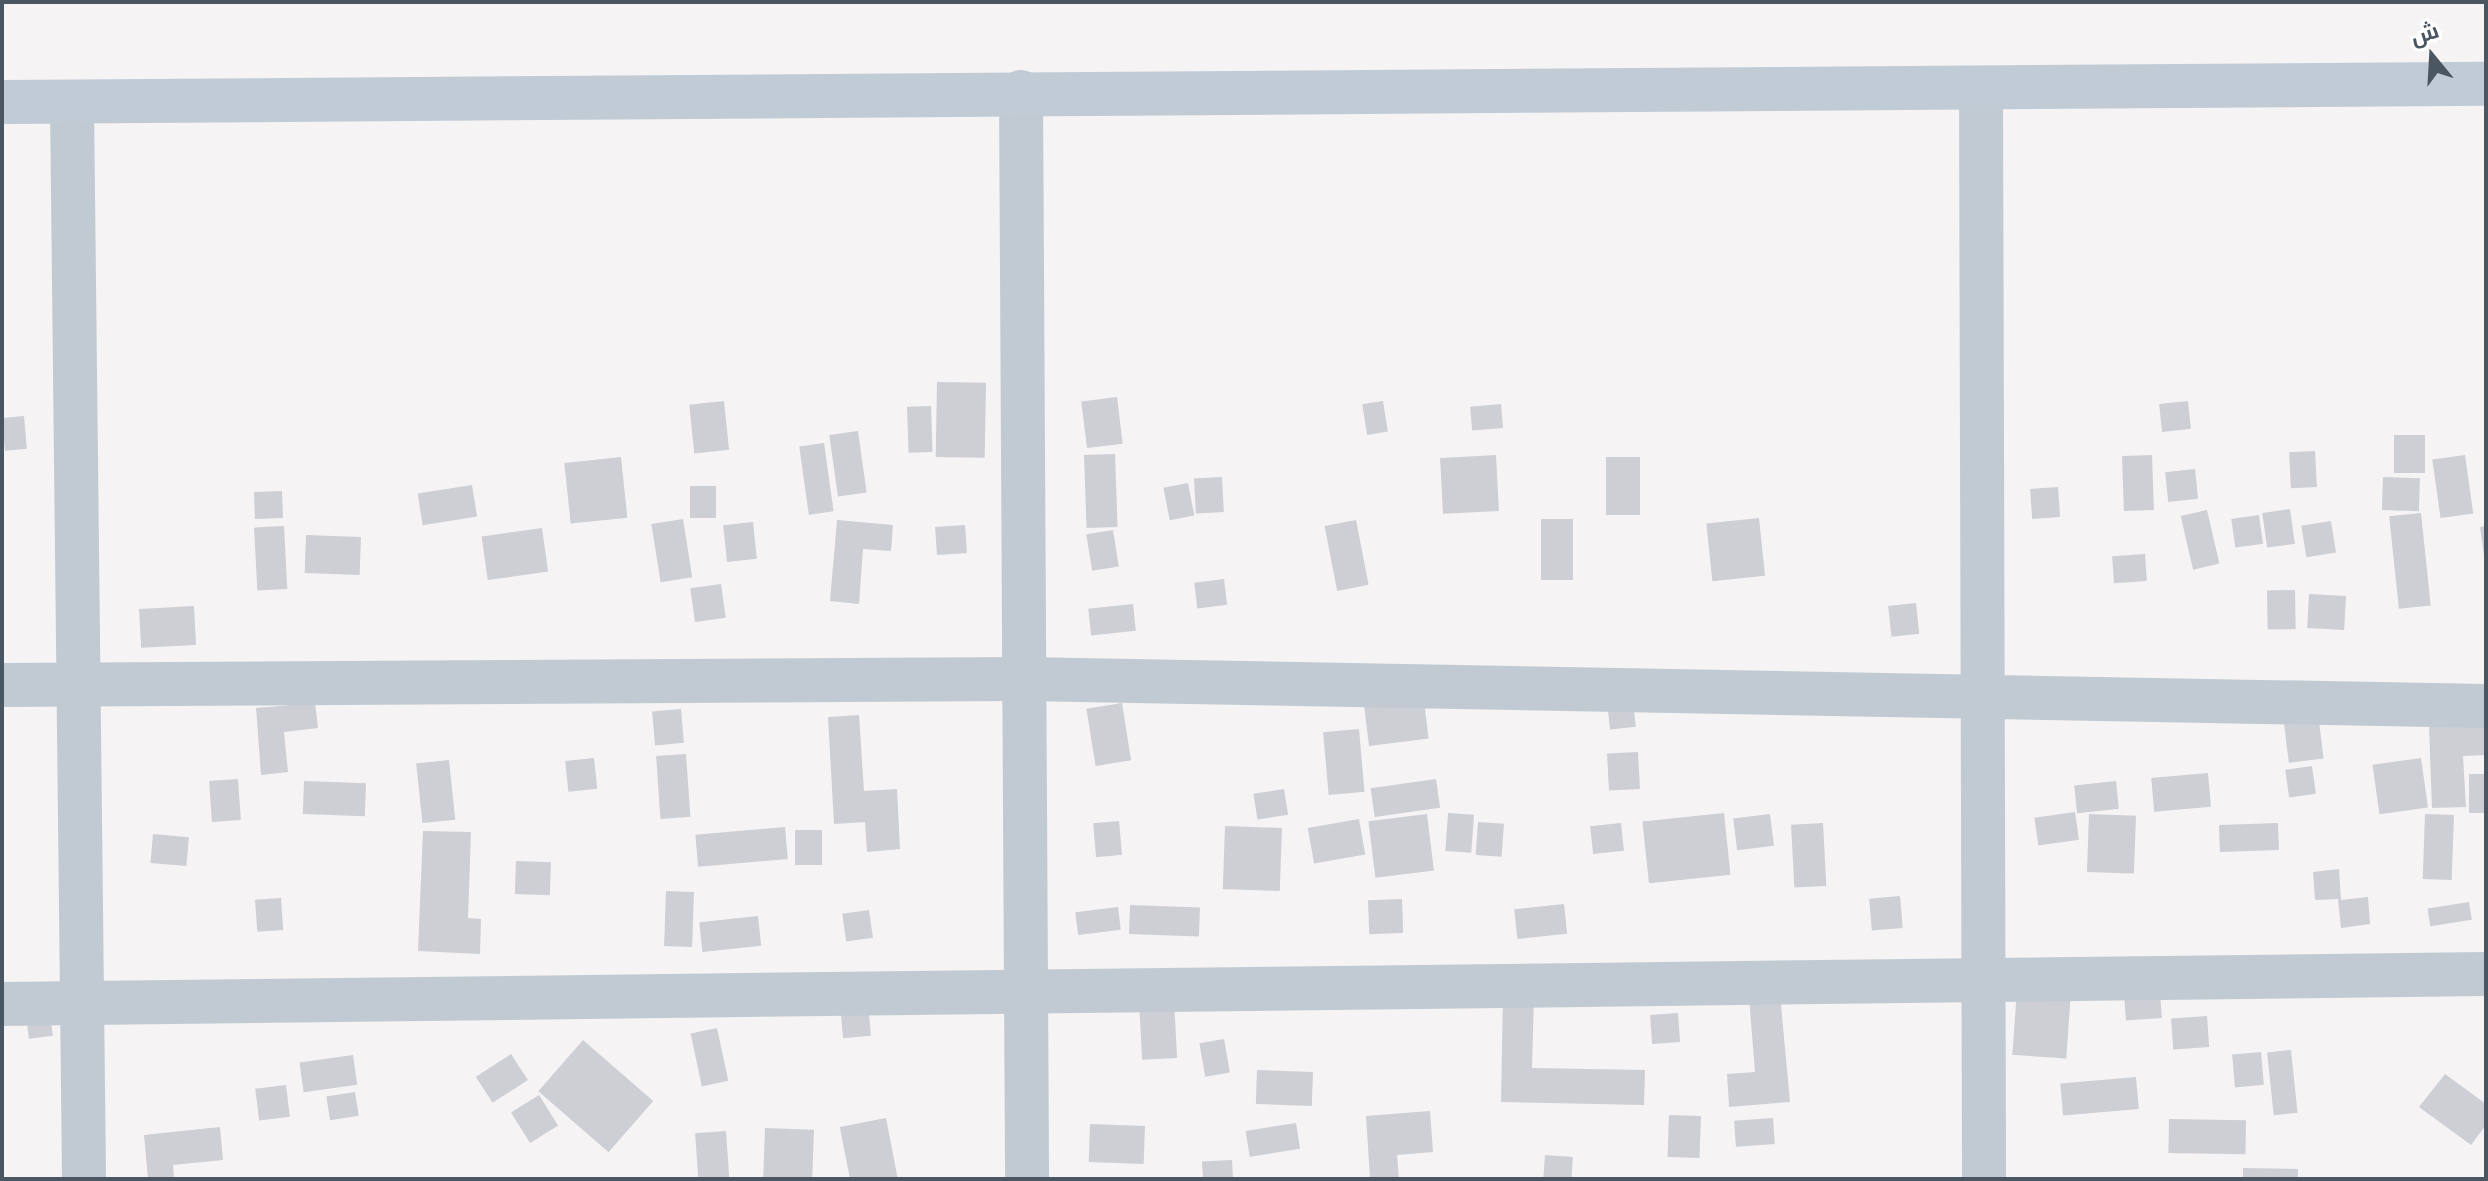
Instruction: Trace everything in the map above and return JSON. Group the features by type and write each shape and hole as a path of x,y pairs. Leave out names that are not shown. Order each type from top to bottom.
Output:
{"main road":[{"path":"2,102 1021,92 2486,84"}],"street":[{"path":"1981,89 1984,1179"},
{"path":"1021,92 1027,1179"},
{"path":"72,103 84,1179"},
{"path":"2,685 1024,679 2486,706"},
{"path":"2,1004 2486,974"}],"building":[{"path":"937,382 986,383 985,458 936,457"},
{"path":"1117,397 1123,444 1087,448 1081,401"},
{"path":"724,401 729,450 694,453 689,405"},
{"path":"1383,401 1388,432 1367,435 1362,404"},
{"path":"2188,401 2191,429 2162,432 2159,404"},
{"path":"1501,404 1503,428 1472,431 1470,407"},
{"path":"931,406 933,452 909,453 907,407"},
{"path":"24,416 27,449 5,451 2,418"},
{"path":"858,431 867,492 838,496 829,435"},
{"path":"2394,435 2425,435 2425,473 2394,473"},
{"path":"824,443 834,511 809,515 799,446"},
{"path":"2315,451 2317,487 2291,488 2289,452"},
{"path":"1115,454 1118,527 1087,528 1084,455"},
{"path":"1496,455 1499,511 1443,514 1440,458"},
{"path":"2152,455 2154,510 2124,511 2122,456"},
{"path":"2465,455 2473,513 2441,518 2432,460"},
{"path":"621,457 627,518 571,524 564,463"},
{"path":"1606,457 1640,457 1640,515 1606,515"},
{"path":"2195,469 2198,499 2168,502 2165,472"},
{"path":"1222,477 1224,512 1196,513 1194,478"},
{"path":"2383,477 2420,478 2419,511 2382,510"},
{"path":"1188,483 1194,515 1170,520 1163,488"},
{"path":"472,485 477,517 423,525 418,494"},
{"path":"690,486 716,486 716,518 690,518"},
{"path":"2058,487 2060,517 2032,519 2030,489"},
{"path":"282,491 283,518 255,519 254,492"},
{"path":"2290,509 2295,544 2267,548 2262,513"},
{"path":"2207,510 2219,564 2193,570 2181,516"},
{"path":"2421,513 2431,605 2399,609 2389,516"},
{"path":"2259,515 2263,544 2235,548 2231,519"},
{"path":"1759,518 1765,576 1712,581 1706,524"},
{"path":"683,519 692,577 661,582 651,524"},
{"path":"1541,519 1573,519 1573,580 1541,580"},
{"path":"837,520 893,525 891,551 863,549 859,604 830,601"},
{"path":"1356,520 1369,585 1337,591 1325,526"},
{"path":"2331,521 2336,553 2306,557 2301,526"},
{"path":"753,522 757,559 727,562 723,525"},
{"path":"965,525 967,553 937,555 935,527"},
{"path":"284,526 287,589 257,590 254,528"},
{"path":"2486,526 2486,556 2484,556 2480,527"},
{"path":"542,528 548,572 488,580 482,536"},
{"path":"1113,530 1119,567 1092,571 1086,534"},
{"path":"306,535 361,537 360,575 305,573"},
{"path":"2145,554 2147,581 2114,583 2112,556"},
{"path":"1224,579 1227,605 1197,608 1194,583"},
{"path":"721,584 726,618 695,622 690,588"},
{"path":"2267,590 2295,590 2296,629 2268,629"},
{"path":"2309,594 2346,596 2344,630 2307,628"},
{"path":"1916,603 1919,634 1891,637 1888,606"},
{"path":"1133,604 1136,631 1091,636 1088,609"},
{"path":"194,606 196,645 141,648 139,609"},
{"path":"1422,685 1429,739 1369,746 1362,692"},
{"path":"2486,696 2486,755 2463,756 2466,807 2432,808 2428,698"},
{"path":"1633,700 1636,727 1610,730 1607,703"},
{"path":"315,703 318,728 284,732 288,772 261,775 256,708"},
{"path":"1122,703 1131,760 1096,766 1086,709"},
{"path":"2317,705 2324,759 2289,763 2282,709"},
{"path":"681,709 684,743 655,745 652,712"},
{"path":"859,715 864,791 897,789 900,849 867,852 865,822 834,824 828,717"},
{"path":"1359,729 1364,792 1329,795 1323,732"},
{"path":"1638,752 1640,789 1609,791 1607,754"},
{"path":"686,754 690,817 660,819 656,756"},
{"path":"594,758 597,789 568,792 565,761"},
{"path":"2421,758 2428,808 2379,814 2372,765"},
{"path":"449,760 455,820 422,823 416,763"},
{"path":"2312,766 2316,794 2289,797 2285,770"},
{"path":"2208,773 2211,807 2154,812 2151,778"},
{"path":"2469,774 2486,774 2486,813 2469,813"},
{"path":"238,779 241,820 212,822 209,781"},
{"path":"1436,779 1440,808 1375,817 1371,788"},
{"path":"304,781 366,783 365,816 303,814"},
{"path":"2116,781 2119,809 2077,813 2074,785"},
{"path":"1284,789 1288,815 1257,820 1253,794"},
{"path":"2075,812 2079,840 2038,845 2034,818"},
{"path":"1448,813 1474,815 1471,853 1445,851"},
{"path":"1724,813 1730,875 1649,883 1642,822"},
{"path":"1427,814 1434,871 1375,878 1368,821"},
{"path":"1770,814 1774,846 1737,850 1733,819"},
{"path":"2089,814 2136,816 2134,874 2087,872"},
{"path":"2425,814 2454,815 2452,880 2423,879"},
{"path":"1359,819 1365,854 1314,863 1308,828"},
{"path":"1119,821 1122,855 1096,857 1093,823"},
{"path":"1478,822 1504,824 1502,857 1476,855"},
{"path":"1621,823 1624,851 1593,854 1590,826"},
{"path":"1823,823 1826,886 1794,888 1791,825"},
{"path":"2278,823 2279,850 2220,852 2219,825"},
{"path":"1225,826 1282,828 1280,891 1223,889"},
{"path":"785,827 788,859 698,867 695,835"},
{"path":"795,830 822,830 822,865 795,865"},
{"path":"423,831 471,832 468,918 481,919 480,954 418,951"},
{"path":"153,834 189,837 186,866 150,863"},
{"path":"516,861 551,862 550,895 515,894"},
{"path":"2339,869 2341,900 2368,897 2370,924 2341,928 2338,899 2315,900 2313,872"},
{"path":"666,891 694,892 692,947 664,946"},
{"path":"1900,896 1903,928 1872,931 1869,899"},
{"path":"281,898 283,930 257,932 255,900"},
{"path":"1402,899 1403,933 1369,934 1368,900"},
{"path":"2469,902 2472,920 2430,926 2428,909"},
{"path":"1564,904 1567,934 1517,939 1514,909"},
{"path":"1130,905 1200,907 1199,936 1129,934"},
{"path":"1118,907 1121,930 1078,935 1075,912"},
{"path":"869,910 873,938 846,941 842,914"},
{"path":"758,916 761,946 702,952 699,922"},
{"path":"2017,989 2071,993 2066,1059 2012,1055"},
{"path":"2160,992 2162,1018 2126,1020 2124,995"},
{"path":"1780,994 1790,1102 1729,1107 1727,1074 1755,1072 1749,997"},
{"path":"1503,995 1534,995 1532,1068 1645,1070 1644,1105 1501,1102"},
{"path":"1174,999 1177,1058 1142,1060 1139,1001"},
{"path":"868,1002 871,1036 843,1038 840,1004"},
{"path":"49,1005 53,1036 29,1039 25,1008"},
{"path":"1678,1013 1680,1042 1652,1044 1650,1015"},
{"path":"2207,1016 2209,1047 2173,1049 2171,1019"},
{"path":"717,1028 728,1081 702,1086 691,1034"},
{"path":"1224,1039 1230,1072 1205,1077 1199,1043"},
{"path":"583,1040 653,1101 609,1152 538,1091"},
{"path":"2291,1050 2298,1113 2274,1115 2267,1053"},
{"path":"2261,1052 2264,1085 2235,1087 2232,1055"},
{"path":"511,1054 528,1080 493,1103 476,1077"},
{"path":"353,1055 357,1085 304,1092 300,1063"},
{"path":"1257,1070 1313,1072 1312,1106 1256,1104"},
{"path":"2445,1074 2486,1104 2486,1125 2471,1145 2419,1107"},
{"path":"2136,1077 2139,1109 2063,1116 2060,1084"},
{"path":"286,1085 290,1117 259,1121 255,1089"},
{"path":"355,1092 359,1116 330,1120 326,1097"},
{"path":"539,1095 558,1126 530,1143 511,1112"},
{"path":"1430,1111 1433,1152 1397,1155 1399,1179 1370,1179 1366,1116"},
{"path":"1669,1115 1701,1116 1700,1158 1668,1157"},
{"path":"886,1118 897,1177 850,1179 840,1127"},
{"path":"1773,1118 1775,1144 1736,1147 1734,1121"},
{"path":"2169,1119 2246,1120 2245,1154 2168,1153"},
{"path":"1296,1123 1300,1149 1250,1157 1246,1131"},
{"path":"1090,1124 1145,1126 1144,1164 1089,1162"},
{"path":"220,1127 223,1160 173,1165 174,1179 148,1179 144,1135"},
{"path":"765,1128 814,1130 812,1179 763,1179"},
{"path":"726,1131 729,1179 698,1179 695,1133"},
{"path":"1545,1155 1573,1157 1571,1179 1543,1179"},
{"path":"1232,1160 1233,1179 1203,1179 1202,1162"},
{"path":"2243,1168 2298,1169 2298,1179 2243,1179"}]}
